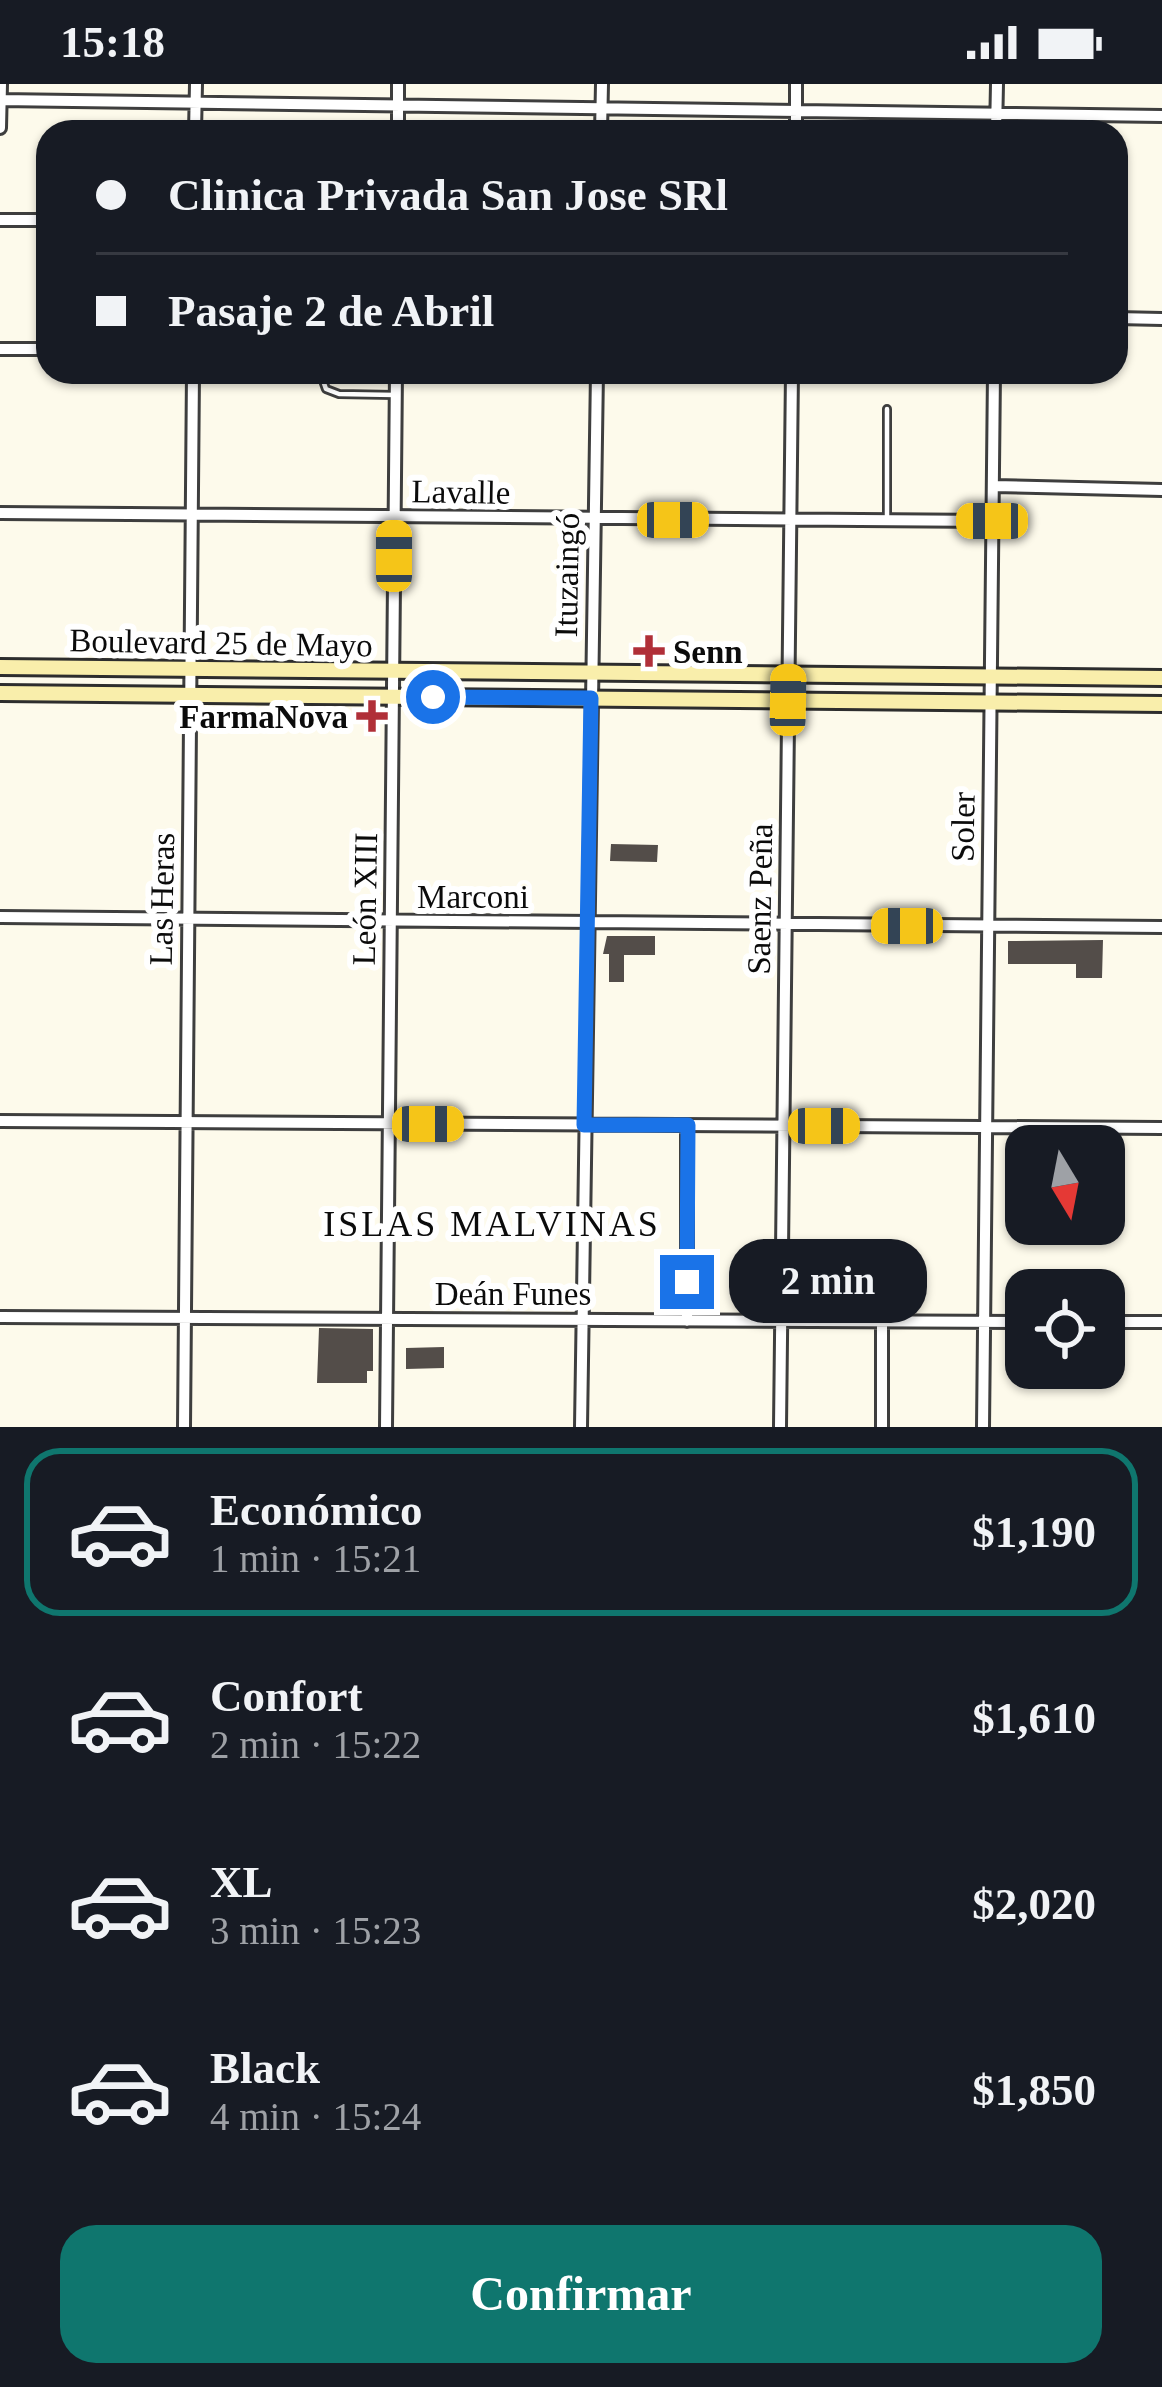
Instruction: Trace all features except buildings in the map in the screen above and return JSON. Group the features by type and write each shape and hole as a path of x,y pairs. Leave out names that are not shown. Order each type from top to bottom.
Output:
{"street":[{"path":"0,128 1,84"},
{"path":"195,120 196,84"},
{"path":"398,84 398,120"},
{"path":"601,120 602,84"},
{"path":"796,84 796,120"},
{"path":"996,120 997,84"},
{"path":"0,100 1162,116"},
{"path":"0,220 36,220"},
{"path":"1128,319 1162,319"},
{"path":"0,349 36,349"},
{"name":"Las Heras","path":"184,1427 193,384"},
{"name":"León XIII","path":"386,1427 395,384"},
{"name":"Ituzaingó","path":"581,1427 597,384"},
{"name":"Saenz Peña","path":"780,1427 792,384"},
{"name":"Soler","path":"983,1427 994,384"},
{"path":"993,486 1162,490"},
{"name":"Lavalle","path":"0,513 992,521"},
{"name":"Boulevard 25 de Mayo","path":"0,667 1162,678"},
{"name":"Boulevard 25 de Mayo","path":"0,693 1162,704"},
{"name":"Marconi","path":"0,917 1162,928"},
{"path":"0,1120 1162,1129"},
{"path":"687,1321 688,1125"},
{"name":"Deán Funes","path":"0,1318 1005,1322"},
{"path":"882,1322 882,1427"},
{"path":"1125,1322 1162,1322"}],"lane":[{"path":"324,384 338,394 395,395"},
{"path":"887,409 887,520"}],"place":[{"name":"Senn","path":"649,651"},
{"name":"FarmaNova","path":"372,716"}],"district":[{"name":"ISLAS MALVINAS","path":"492,1223"}],"route":[{"path":"433,697 591,698 584,1125 688,1125 687,1282"}]}
